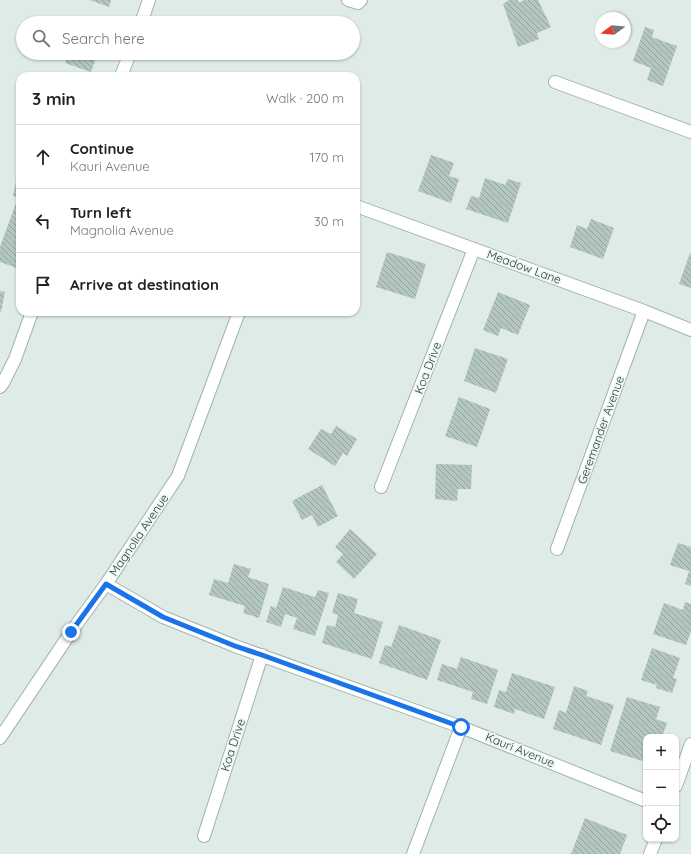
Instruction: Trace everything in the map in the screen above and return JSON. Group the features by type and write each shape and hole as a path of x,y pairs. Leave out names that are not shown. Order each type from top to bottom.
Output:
{"street":[{"path":"144,16 150,0"},
{"path":"348,0 358,3 361,0"},
{"path":"123,72 127,60"},
{"path":"555,82 691,132"},
{"name":"Meadow Lane","path":"360,207 644,311 691,330"},
{"name":"Koa Drive","path":"381,487 474,249"},
{"name":"Geremander Avenue","path":"557,549 644,311"},
{"path":"0,387 15,359 31,316"},
{"name":"Magnolia Avenue","path":"0,738 178,476 238,316"},
{"name":"Kauri Avenue","path":"106,584 163,617 235,646 461,727 643,800"},
{"name":"Koa Drive","path":"204,836 262,655"},
{"path":"413,854 461,727"},
{"path":"679,778 691,744"},
{"path":"650,854 655,842"}],"building":[{"path":"90,0 111,0 109,7"},
{"path":"509,0 518,0 519,3 524,0 538,0 551,27 537,33 539,39 518,47 503,4"},
{"path":"645,27 654,30 652,37 677,46 663,86 647,80 651,68 633,61"},
{"path":"66,60 95,60 91,72 65,63"},
{"path":"431,155 454,163 449,176 459,179 451,203 418,191"},
{"path":"485,178 505,185 508,179 521,183 508,223 466,209 471,196 479,198"},
{"path":"16,182 16,197 13,196"},
{"path":"16,203 16,268 0,262 0,247"},
{"path":"591,219 614,228 603,259 570,247 577,225 587,229"},
{"path":"387,252 426,264 415,299 376,287"},
{"path":"691,253 691,288 679,284"},
{"path":"0,291 5,292 1,312 0,312"},
{"path":"498,292 530,305 518,335 501,328 498,336 483,330"},
{"path":"475,348 508,359 496,393 464,381"},
{"path":"459,397 490,409 477,447 445,436"},
{"path":"336,426 357,439 347,456 343,453 335,466 308,449 321,429 331,434"},
{"path":"436,464 472,465 471,489 458,489 457,501 435,499"},
{"path":"322,485 338,516 318,527 312,515 302,520 292,501"},
{"path":"350,529 377,554 354,579 336,562 343,554 335,547"},
{"path":"678,543 691,547 691,586 685,584 689,571 670,565"},
{"path":"234,564 251,569 248,577 269,584 259,618 243,613 245,606 209,595 214,579 228,583"},
{"path":"283,587 315,597 318,590 329,593 315,636 293,629 297,618 285,614 281,627 266,622 271,606 276,608"},
{"path":"338,593 358,599 354,613 383,622 372,659 322,643 327,625 335,627 338,615 332,613"},
{"path":"685,602 691,604 691,631 686,645 653,634 664,603 683,610"},
{"path":"399,625 441,640 427,680 379,663 385,645 391,647"},
{"path":"652,648 680,658 673,678 677,679 672,693 656,688 657,685 641,680"},
{"path":"461,657 498,670 487,704 471,699 473,692 437,680 442,664 457,669"},
{"path":"512,673 555,687 544,719 515,709 514,714 494,707 499,690 506,692"},
{"path":"574,686 588,691 586,696 614,705 601,745 553,729 559,710 566,713"},
{"path":"627,697 660,707 656,719 667,723 663,734 643,734 643,761 610,751"},
{"path":"585,818 627,835 620,854 571,854"}],"route":[{"path":"71,632 106,584 163,617 235,646 461,727"}]}
